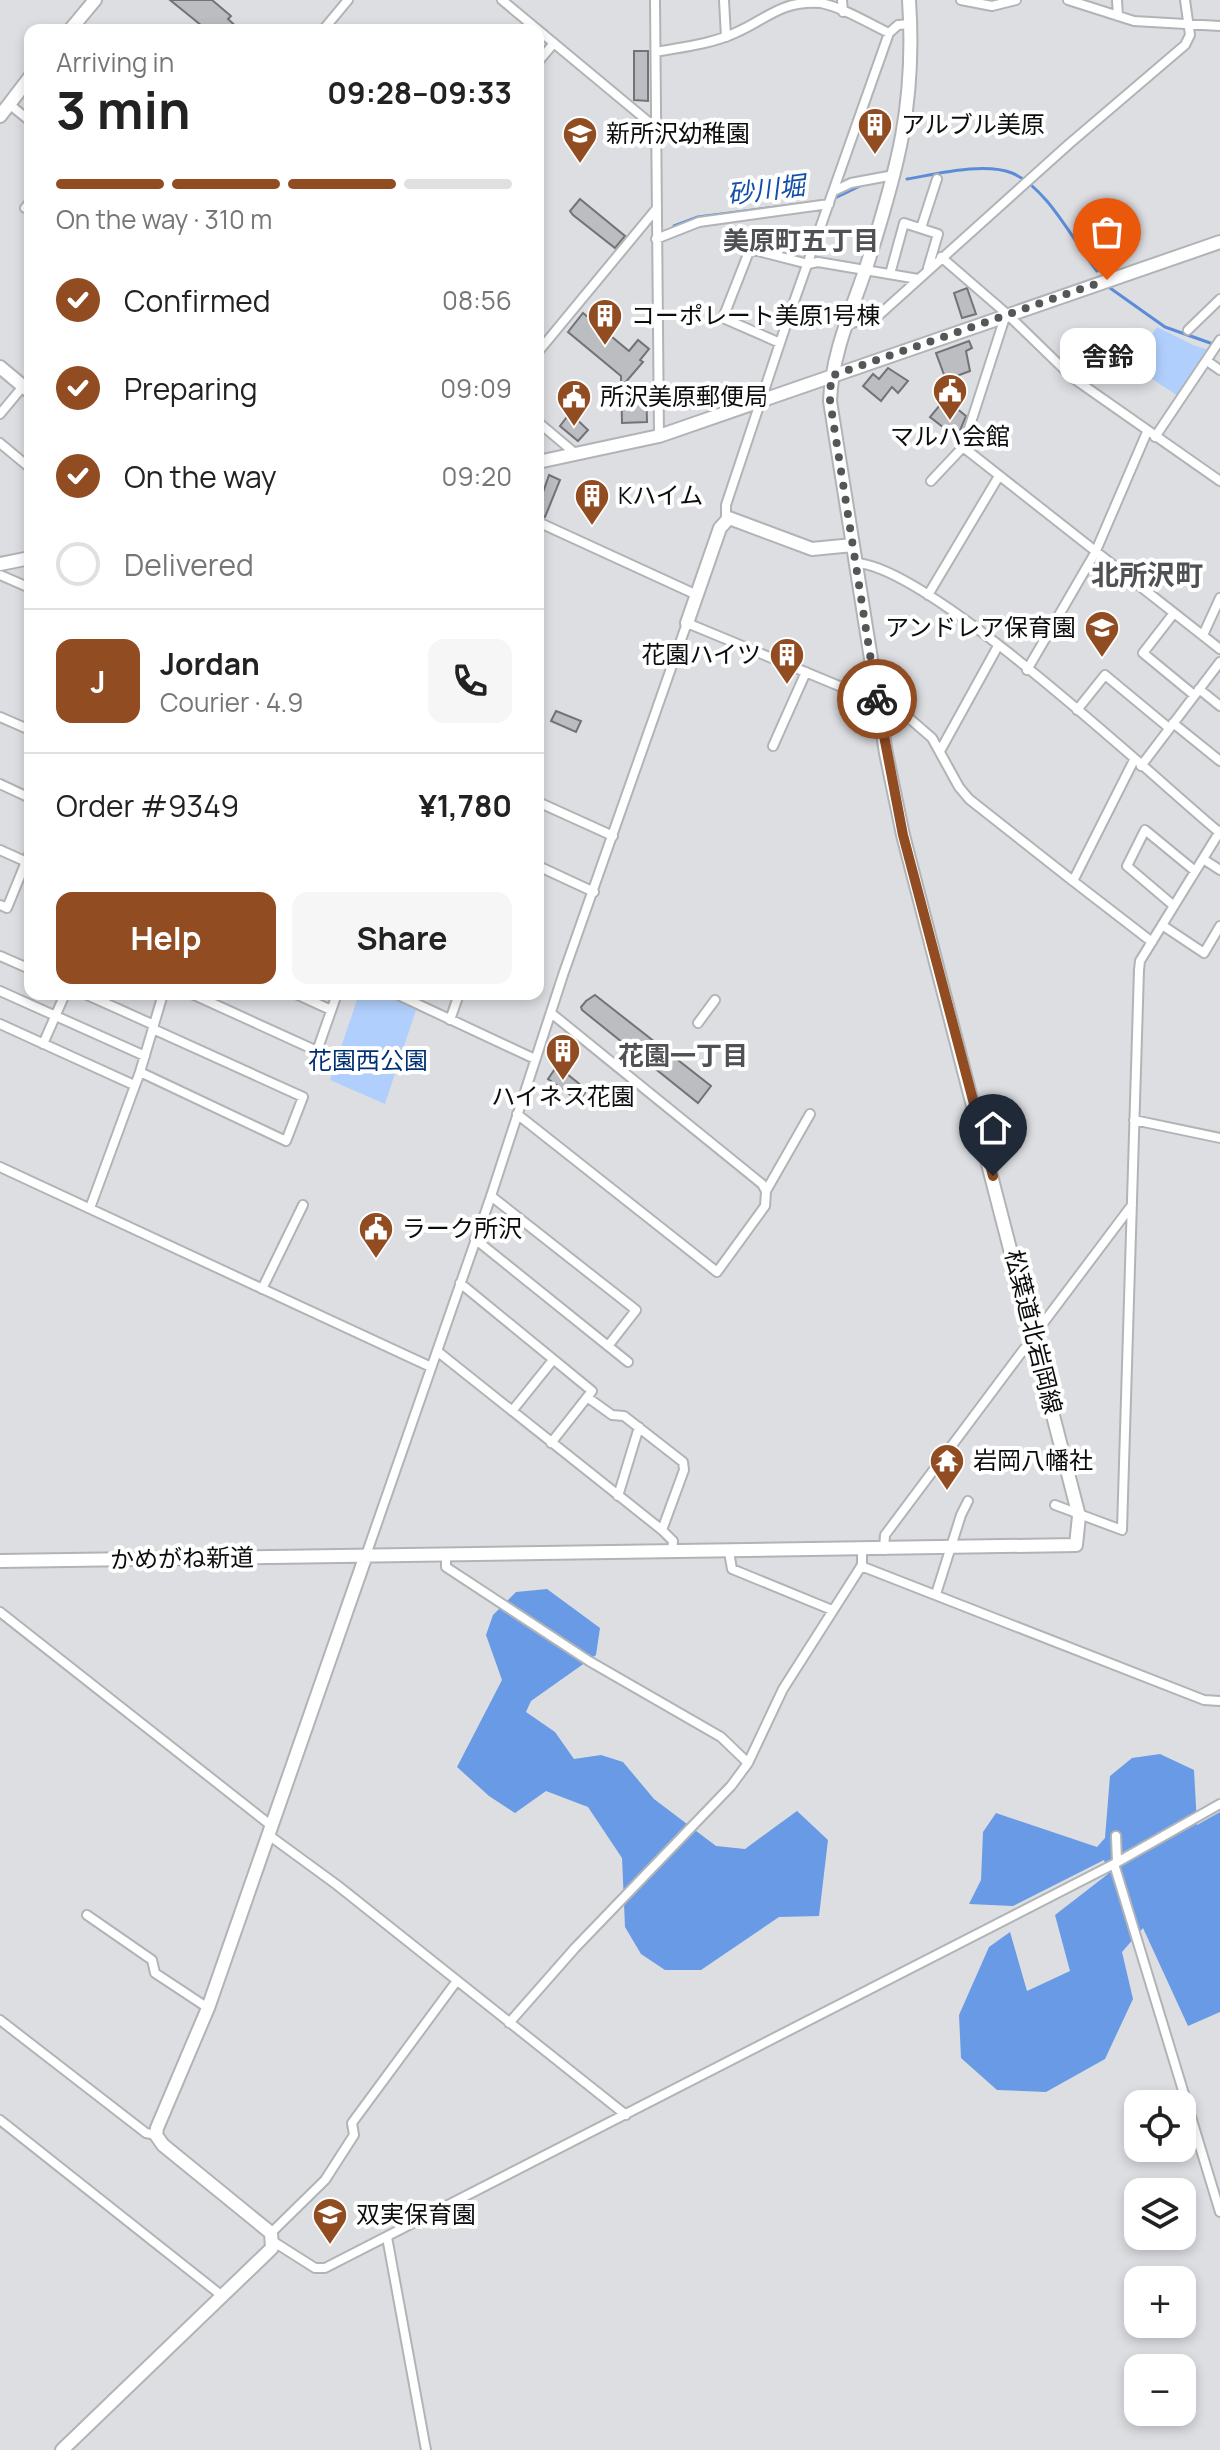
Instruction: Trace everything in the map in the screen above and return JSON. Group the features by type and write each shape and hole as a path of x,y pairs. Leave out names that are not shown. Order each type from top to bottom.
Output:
{"street":[{"path":"75,24 95,0"},
{"path":"328,24 348,0"},
{"path":"502,0 531,24"},
{"path":"655,0 659,436"},
{"path":"724,0 726,37"},
{"path":"842,0 843,12"},
{"name":"松葉道北岩岡線","path":"909,0 909,106 894,175 831,376 830,401 878,701 903,835 1038,1346 1079,1516 1076,1545"},
{"path":"961,0 984,2 992,6 1016,0"},
{"path":"1068,0 1134,21 1220,26"},
{"path":"1117,0 1118,16"},
{"path":"846,325 879,315 941,257 1185,45 1190,35 1186,26 1185,0"},
{"path":"656,52 726,37 784,2 821,3 889,33"},
{"path":"156,2135 208,2008 272,1832 491,1196 535,1059 726,520 726,505 780,343 889,33 898,25 911,24"},
{"path":"544,35 656,128"},
{"path":"544,55 554,43"},
{"path":"0,116 24,85"},
{"path":"9,104 24,116"},
{"path":"656,239 699,222 831,197 851,183 894,175"},
{"path":"921,228 937,179"},
{"path":"544,345 657,207"},
{"path":"890,274 904,223 938,234 928,269"},
{"path":"544,461 659,436 1220,242"},
{"path":"780,343 723,318 750,249 808,264 818,262 918,279"},
{"path":"941,257 1007,314 1073,378 1220,481"},
{"path":"1188,330 1220,299"},
{"path":"931,481 963,447 1007,314"},
{"path":"1027,670 1095,553 1151,434 1218,343"},
{"path":"1207,361 1220,370"},
{"path":"0,367 24,382"},
{"path":"0,414 24,389"},
{"path":"544,427 577,454"},
{"path":"0,443 24,463"},
{"path":"963,447 1220,649"},
{"path":"928,595 999,476"},
{"path":"726,520 736,519 812,549 853,545"},
{"path":"544,525 697,595"},
{"path":"0,564 24,559"},
{"path":"856,563 871,564 928,595 998,646 1219,832 1152,942 1139,970 1122,1530 1055,1505"},
{"path":"0,575 24,585"},
{"path":"1203,635 1220,598"},
{"path":"1174,613 1143,653 1220,706"},
{"path":"687,623 910,717 940,751 969,799 1152,942"},
{"path":"940,751 998,646"},
{"path":"1073,881 1138,763 1220,662"},
{"path":"773,746 806,672"},
{"path":"1077,710 1105,675 1220,761"},
{"path":"0,717 24,727"},
{"path":"0,784 24,795"},
{"path":"544,805 613,836"},
{"path":"1174,906 1127,866 1145,830 1195,871"},
{"path":"0,850 24,860"},
{"path":"1203,859 1220,870"},
{"path":"544,869 594,892"},
{"path":"0,905 7,908 24,871"},
{"path":"1162,925 1204,953 1220,926"},
{"path":"0,956 24,966"},
{"path":"0,991 145,1056"},
{"path":"43,1044 62,1000"},
{"path":"97,1000 303,1097 286,1141 140,1072"},
{"path":"90,1208 140,1072 161,1000"},
{"path":"205,1000 317,1051 335,1000"},
{"path":"309,1000 331,1010"},
{"path":"408,1000 535,1059"},
{"path":"450,1020 457,1000"},
{"path":"698,1023 715,1000"},
{"path":"551,1013 720,1149 762,1184 766,1191"},
{"path":"0,1024 134,1085"},
{"path":"517,1114 717,1272 765,1206 766,1191 810,1114"},
{"path":"1134,1120 1220,1138"},
{"path":"0,1167 431,1367"},
{"path":"491,1196 636,1310 608,1346"},
{"path":"262,1289 303,1205"},
{"path":"1033,1326 1044,1322 1132,1205"},
{"path":"475,1239 628,1362"},
{"path":"460,1283 592,1391 551,1443"},
{"path":"884,1550 885,1535 943,1456 1024,1349 1038,1346"},
{"path":"437,1351 662,1530 673,1541 672,1553"},
{"path":"512,1411 553,1360"},
{"path":"587,1397 612,1415 624,1416 684,1466 662,1530"},
{"path":"618,1496 639,1427"},
{"path":"936,1594 968,1501"},
{"name":"かめがね新道","path":"0,1561 446,1557 1076,1545"},
{"path":"509,2023 575,1948 731,1786 748,1763 783,1689 861,1566 862,1550"},
{"path":"729,1552 732,1569 832,1610"},
{"path":"446,1557 446,1567 589,1661 721,1737 748,1763"},
{"path":"861,1566 1204,1700 1220,1701"},
{"path":"0,1612 456,1982 626,2115"},
{"path":"0,2020 146,2133 156,2135 163,2145 272,2237 320,2269 1115,1863 1220,1804"},
{"path":"1116,1836 1115,1863 1220,2212"},
{"path":"87,1915 152,1960 155,1973 208,2008"},
{"path":"62,2450 266,2255 272,2237 325,2180 354,2135 352,2123 456,1982"},
{"path":"0,2120 221,2295"},
{"path":"387,2237 426,2450"}],"green space":[{"path":"1157,327 1209,350 1178,396 1131,365"},
{"name":"花園西公園","path":"357,1000 395,1000 416,1010 385,1104 330,1080"}],"shaded area":[{"path":"547,1589 600,1628 596,1655 531,1701 526,1712 555,1732 574,1759 601,1755 623,1762 654,1799 716,1846 745,1849 797,1811 828,1840 819,1916 779,1917 701,1970 665,1970 641,1954 625,1927 622,1858 588,1807 546,1791 515,1813 489,1796 457,1767 502,1680 486,1635 493,1615 516,1592"},
{"path":"1160,1754 1194,1770 1197,1825 1220,1812 1220,2012 1188,2026 1143,1928 1122,1952 1133,1999 1105,2059 1046,2092 997,2090 961,2058 959,2015 989,1947 1010,1932 1027,1991 1070,1971 1055,1915 1108,1874 1104,1860 1013,1906 969,1904 981,1880 983,1832 996,1813 1097,1847 1105,1838 1110,1776 1132,1758"}],"building":[{"path":"170,0 212,0 231,16 228,19 233,24 200,24"},
{"path":"634,51 648,51 648,101 634,100"},
{"path":"580,199 625,236 615,248 570,211"},
{"path":"967,288 976,314 962,318 954,293"},
{"name":"コーポレート美原1号棟","path":"583,313 629,351 638,340 649,349 640,360 643,362 624,384 646,384 647,422 622,423 621,376 568,332"},
{"path":"969,341 972,348 966,351 970,371 946,380 936,353"},
{"path":"888,368 908,381 898,393 892,387 881,401 863,386 873,374 879,379"},
{"name":"マルハ会館","path":"945,399 966,416 957,438 930,417"},
{"name":"所沢美原郵便局","path":"570,413 588,430 578,441 560,426"},
{"path":"549,475 560,480 545,517 544,517 544,490"},
{"path":"556,711 581,721 576,732 551,721"},
{"path":"595,995 711,1086 698,1103 582,1010 586,1001"},
{"name":"ハイネス花園","path":"557,1066 587,1090 579,1101 548,1079"}],"waterway":[{"name":"砂川堀","path":"907,179 974,169 1012,173 1025,180 1049,203 1097,271"},
{"name":"砂川堀","path":"835,198 860,186"},
{"name":"砂川堀","path":"674,226 698,217 808,203"},
{"name":"砂川堀","path":"1110,288 1165,327 1213,344"}],"way so far":[{"path":"877,699 830,401 831,376 1107,280"}],"place":[{"name":"アルブル美原","path":"875,156"},
{"name":"新所沢幼稚園","path":"580,165"},
{"name":"舎鈴","path":"1107,280"},
{"name":"コーポレート美原1号棟","path":"605,347"},
{"name":"マルハ会館","path":"950,422"},
{"name":"所沢美原郵便局","path":"574,428"},
{"name":"Kハイム","path":"592,527"},
{"name":"アンドレア保育園","path":"1102,659"},
{"name":"花園ハイツ","path":"787,686"},
{"name":"ハイネス花園","path":"563,1082"},
{"name":"ラーク所沢","path":"376,1260"},
{"name":"岩岡八幡社","path":"947,1492"},
{"name":"双実保育園","path":"330,2246"}],"district":[{"name":"美原町五丁目","path":"801,241"},
{"name":"北所沢町","path":"1147,575"},
{"name":"花園一丁目","path":"683,1056"}],"route":[{"path":"877,699 903,835 993,1176"}]}
